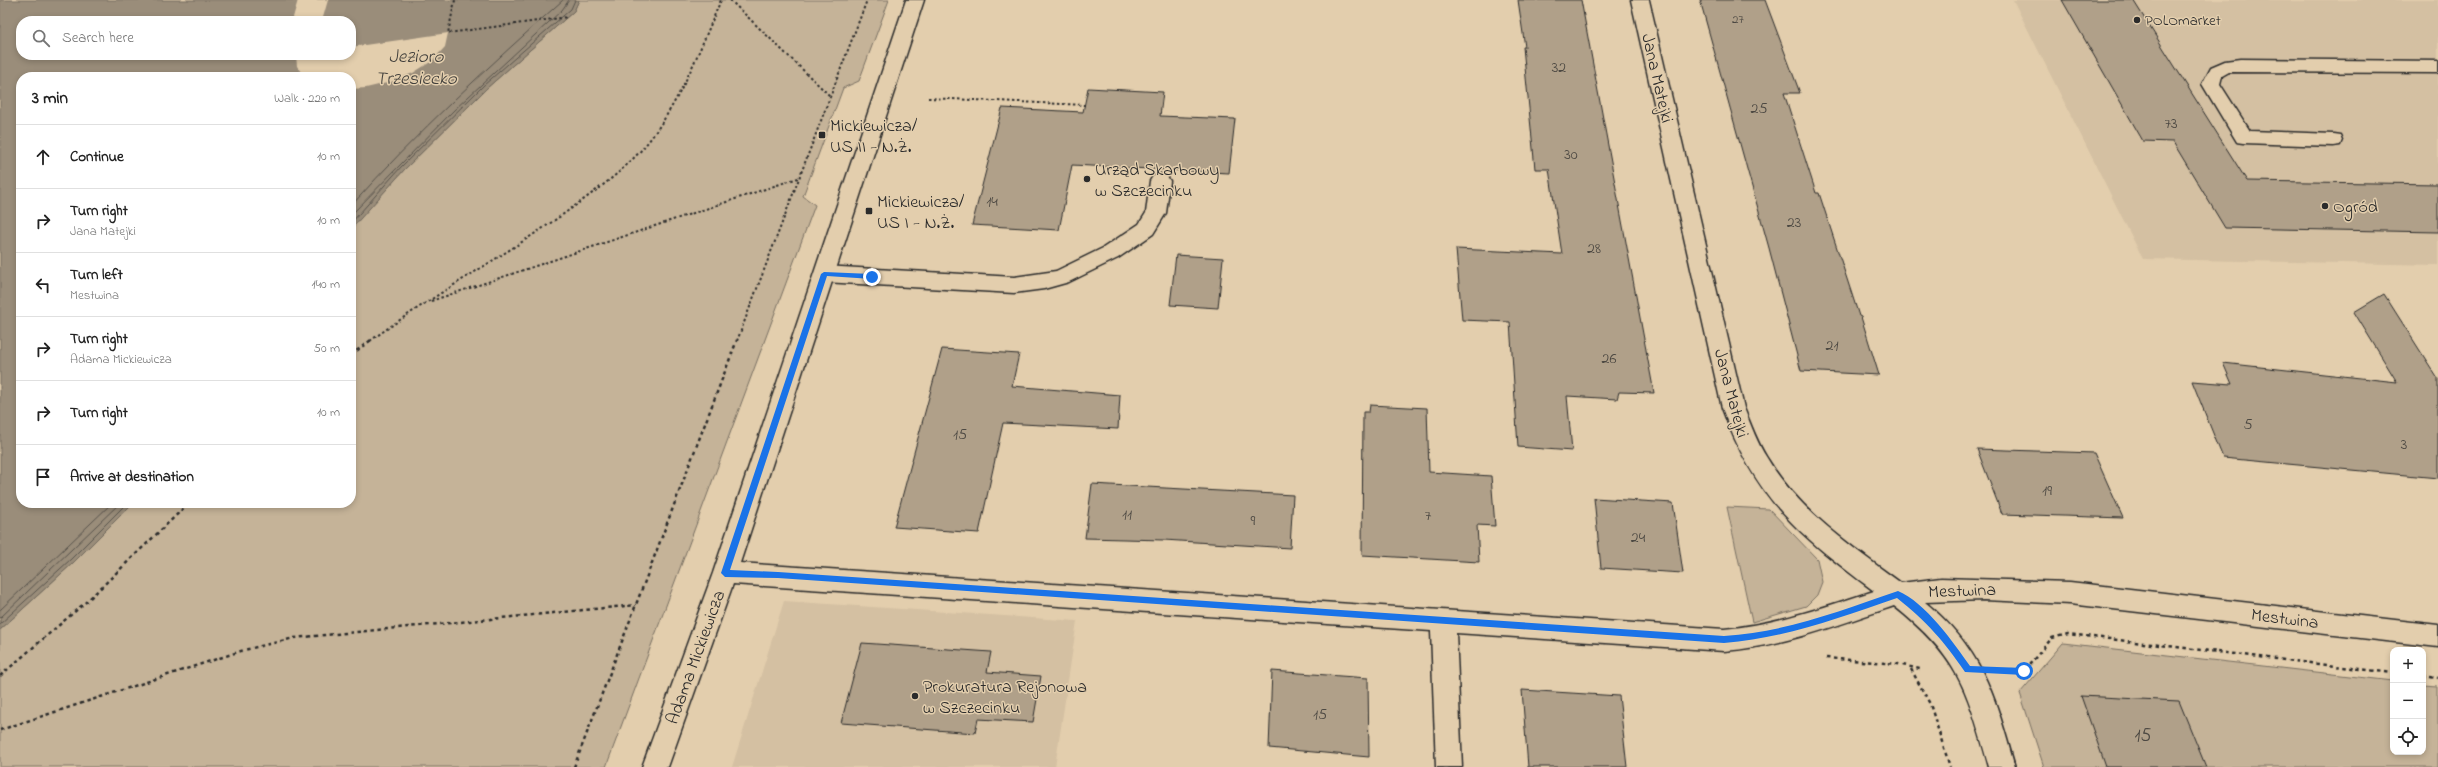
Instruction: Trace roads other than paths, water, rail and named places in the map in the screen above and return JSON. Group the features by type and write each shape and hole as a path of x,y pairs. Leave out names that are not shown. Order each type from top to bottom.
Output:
{"street":[{"name":"Adama Mickiewicza","path":"655,767 725,573 915,0"},
{"name":"Jana Matejki","path":"1640,0 1733,408 1746,445 1761,472 1774,491 1801,520 1825,541 1898,594 1924,615 1947,639 1968,670 1988,718 2002,767"},
{"path":"2333,140 2244,137 2211,84 2212,76 2217,69 2240,65 2438,67"},
{"path":"824,274 1014,285 1037,283 1062,277 1132,241 1145,232 1153,221 1160,181"},
{"name":"Mestwina","path":"725,573 778,575 1443,622 1724,640 1758,637 1790,630 1898,594 1941,589 2025,589 2438,636"},
{"path":"1443,622 1449,767"}],"water":[{"name":"Jezioro Trzesiecko","path":"0,0 579,0 574,11 487,88 404,170 356,224 356,72 16,72 16,508 128,508 74,562 0,630"}],"place":[{"name":"POLOmarket","path":"2137,20"},
{"name":"Mickiewicza/ US II - N.Ż.","path":"822,135"},
{"name":"Urząd Skarbowy w Szczecinku","path":"1087,179"},
{"name":"Ogród","path":"2325,206"},
{"name":"Mickiewicza/ US I - N.Ż.","path":"869,211"},
{"name":"Prokuratura Rejonowa w Szczecinku","path":"915,696"}]}
